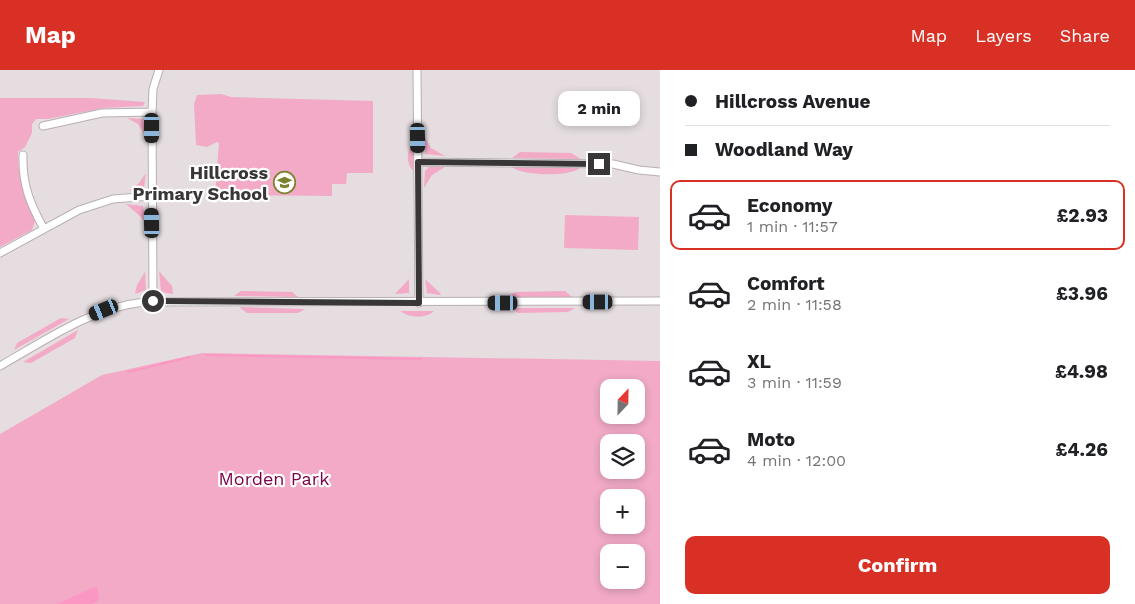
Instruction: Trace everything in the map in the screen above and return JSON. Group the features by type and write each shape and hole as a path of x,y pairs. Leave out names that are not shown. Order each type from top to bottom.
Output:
{"street":[{"path":"153,301 152,112 153,88 159,70"},
{"path":"417,70 419,303"},
{"path":"42,126 102,113 152,112"},
{"path":"23,155 23,182 27,195 44,229"},
{"path":"418,162 613,164 639,170 660,172"},
{"path":"0,252 78,210 100,202 152,196"},
{"path":"0,366 92,315 118,306 153,301 419,303 660,301"}],"green space":[{"path":"221,94 231,97 373,101 373,173 347,173 346,184 332,184 332,196 215,195 219,143 217,142 207,147 196,145 194,104 197,95"},
{"path":"0,98 91,98 145,102 143,106 104,108 48,119 36,119 32,124 32,133 25,147 18,152 25,196 35,221 32,230 0,247"},
{"path":"127,118 143,119 145,135 138,124"},
{"path":"423,134 431,148 445,156 425,154"},
{"path":"413,143 413,171 408,157"},
{"path":"520,152 571,153 581,159 512,158"},
{"path":"429,167 445,167 432,175 424,188 425,171"},
{"path":"512,167 580,168 566,173 535,174"},
{"path":"146,173 144,187 129,191 139,183"},
{"path":"126,204 143,206 146,224 141,217"},
{"path":"565,215 639,217 638,250 564,248"},
{"path":"159,271 172,286 173,294 161,292"},
{"path":"145,272 146,290 135,294 137,285"},
{"path":"409,279 409,293 395,294"},
{"path":"425,279 441,294 440,295 427,293"},
{"path":"241,291 292,292 298,297 234,296"},
{"path":"565,291 572,297 508,297 515,292"},
{"path":"240,308 305,309 298,313 247,313"},
{"path":"511,308 575,308 568,312 518,313"},
{"path":"400,311 434,311 431,314 418,317"},
{"path":"61,318 69,319 14,350 17,343"},
{"path":"78,330 75,338 31,363 23,362"},
{"name":"Morden Park","path":"202,353 660,361 660,604 0,604 0,434 102,375"}],"shaded area":[{"path":"97,587 99,600 92,604 57,604"}],"waterway":[{"path":"206,355 421,359"},
{"path":"128,372 190,357"}],"place":[{"name":"Hillcross Primary School","path":"284,183"}],"route":[{"path":"153,301 419,303 418,162 599,164"}]}
